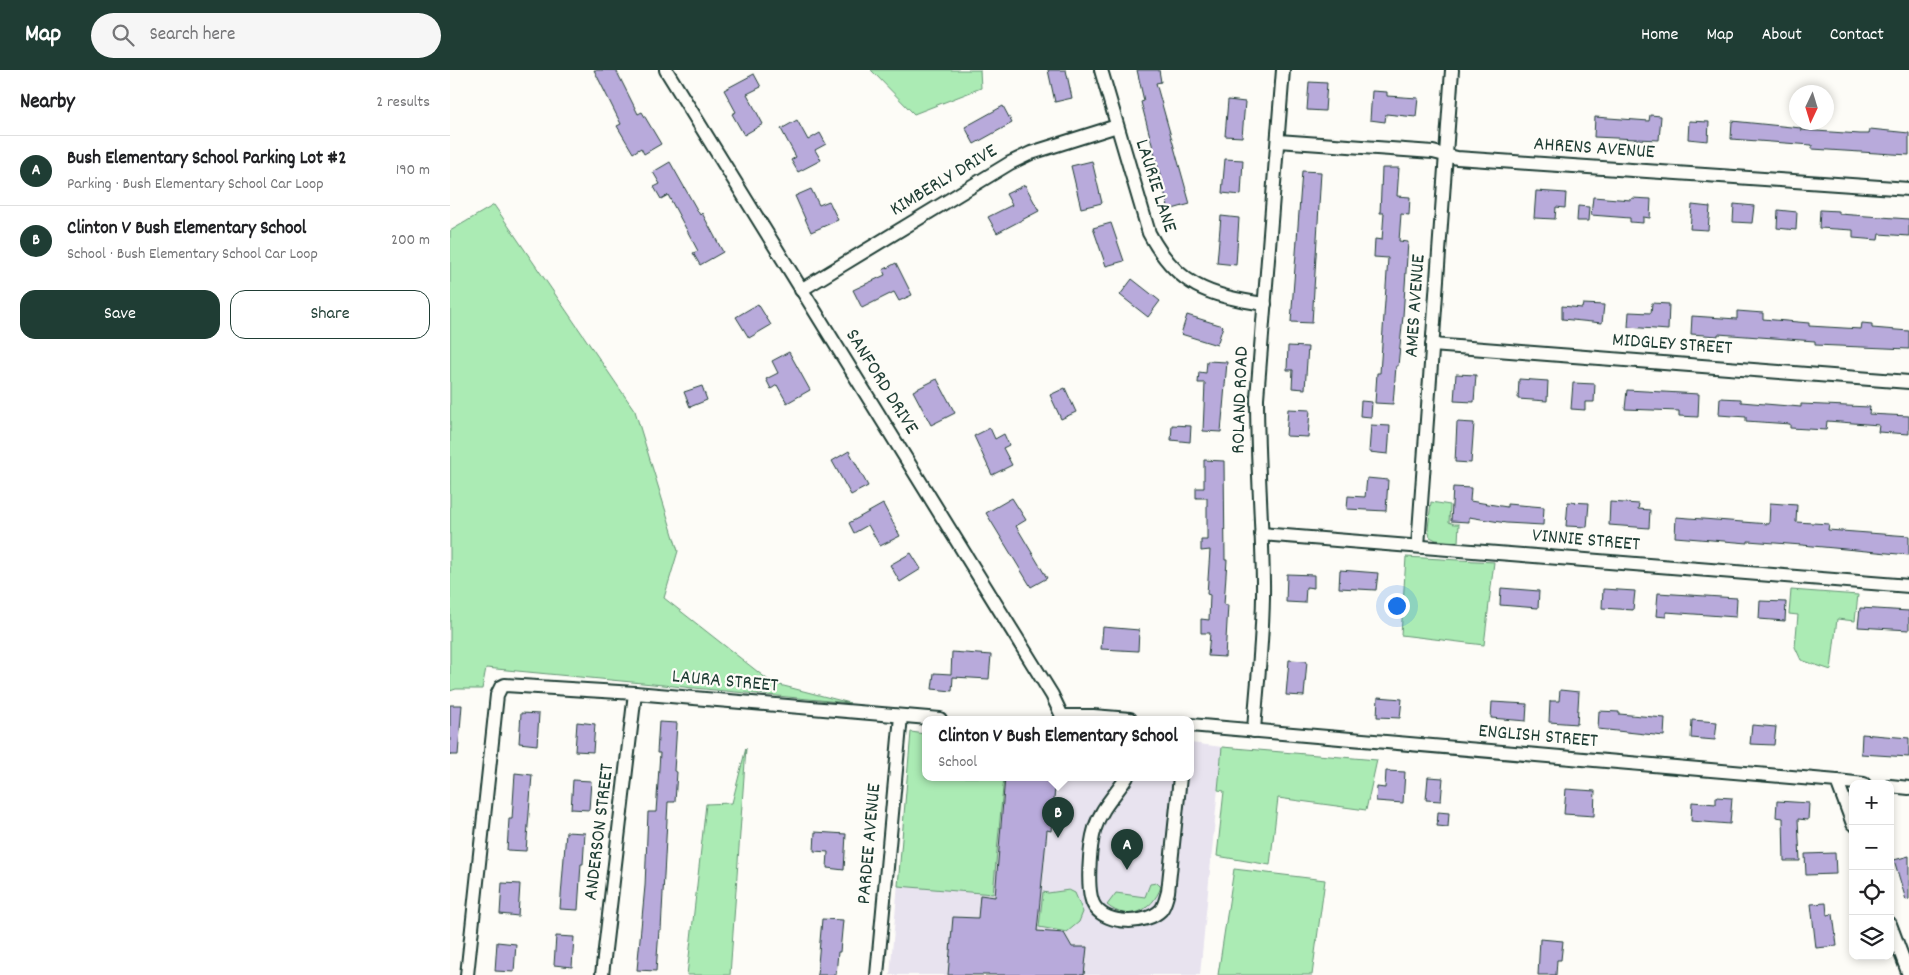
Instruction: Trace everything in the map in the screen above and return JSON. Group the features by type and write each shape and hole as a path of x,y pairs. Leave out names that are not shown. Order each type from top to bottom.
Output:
{"street":[{"name":"SANFORD DRIVE","path":"666,70 1049,690 1060,716"},
{"name":"LAURIE LANE","path":"1101,70 1149,233 1158,250 1168,264 1184,278 1202,289 1224,297 1265,304"},
{"name":"ROLAND ROAD","path":"1254,731 1262,612 1257,398 1283,70"},
{"name":"AMES AVENUE","path":"1418,546 1452,70"},
{"name":"KIMBERLY DRIVE","path":"801,290 1010,163 1031,153 1117,126"},
{"name":"AHRENS AVENUE","path":"1278,141 1433,152 1457,158 1909,189"},
{"name":"MIDGLEY STREET","path":"1432,344 1909,382"},
{"name":"VINNIE STREET","path":"1261,534 1909,586"},
{"name":"LAURA STREET","path":"467,975 497,695 501,687 505,685 635,694 922,718"},
{"name":"ANDERSON STREET","path":"602,975 635,694"},
{"name":"PARDEE AVENUE","path":"877,975 901,716"},
{"name":"ENGLISH STREET","path":"1194,725 1849,782"},
{"path":"1124,781 1102,810 1095,827 1089,890 1092,902 1099,911 1111,917 1131,921 1138,921 1153,915 1162,908 1168,892 1180,781"},
{"path":"1837,781 1849,813"},
{"path":"1894,786 1909,788"},
{"path":"1894,935 1909,974"}],"shaded area":[{"path":"911,732 922,734 922,781 1194,781 1194,743 1222,747 1200,975 890,975"}],"green space":[{"path":"871,70 980,70 981,88 914,114"},
{"path":"494,205 635,411 678,551 664,598 772,683 850,703 486,668 482,689 456,689 450,691 450,231"},
{"path":"1431,502 1450,505 1449,522 1459,524 1458,542 1436,540 1430,537 1428,529"},
{"path":"1406,557 1494,562 1484,645 1401,635"},
{"path":"1791,590 1858,595 1855,621 1837,619 1831,670 1801,660 1795,647 1798,615 1789,614"},
{"path":"911,732 922,734 922,781 1004,781 993,894 898,886"},
{"path":"1222,747 1377,760 1366,810 1278,798 1270,865 1217,856 1224,791 1218,790"},
{"path":"746,748 730,975 687,975 706,804 732,803"},
{"path":"1234,869 1325,880 1312,975 1218,975"},
{"path":"1157,883 1161,887 1157,895 1146,908 1139,912 1123,913 1107,905 1116,893 1145,897 1150,884"},
{"path":"1069,890 1075,893 1083,912 1079,922 1067,932 1039,927 1043,892"}],"building":[{"path":"594,70 616,70 638,114 642,112 661,144 644,154 641,148 633,153 617,126 621,124"},
{"path":"1048,70 1066,70 1072,98 1055,102"},
{"path":"1137,70 1159,70 1161,82 1156,83 1190,204 1169,210 1141,102 1144,101"},
{"path":"754,74 761,87 747,94 763,124 744,135 732,114 736,112 724,90"},
{"path":"1309,82 1327,83 1325,111 1307,110"},
{"path":"1372,91 1387,92 1387,96 1418,98 1416,117 1386,114 1385,122 1370,120"},
{"path":"1228,100 1245,102 1242,137 1225,136"},
{"path":"1003,106 1012,123 974,144 965,127"},
{"path":"1650,115 1661,116 1659,140 1594,137 1595,117 1649,121"},
{"path":"797,120 808,140 820,133 826,144 815,150 821,160 798,172 791,160 796,157 781,129"},
{"path":"1689,121 1709,122 1708,141 1688,139"},
{"path":"1732,121 1789,127 1789,130 1869,134 1870,129 1909,133 1909,155 1812,149 1812,145 1731,139"},
{"path":"1225,159 1243,160 1241,195 1222,193"},
{"path":"1092,161 1102,203 1081,208 1071,166"},
{"path":"670,162 700,215 702,213 723,252 700,265 693,253 698,251 668,195 661,199 654,187 660,184 653,172"},
{"path":"1382,168 1399,168 1397,196 1410,197 1409,215 1401,214 1399,241 1408,242 1403,316 1393,404 1375,403 1377,373 1380,373 1388,258 1374,257 1375,239 1382,240 1384,213 1380,213"},
{"path":"1302,171 1321,172 1312,323 1291,322"},
{"path":"1025,185 1039,211 997,233 988,217 1012,205 1006,194"},
{"path":"811,189 819,205 829,201 838,220 811,232 795,196"},
{"path":"1536,191 1566,193 1565,208 1556,207 1555,219 1534,218"},
{"path":"1593,197 1631,200 1632,198 1651,199 1650,218 1643,217 1643,223 1630,222 1630,218 1591,215"},
{"path":"1734,204 1754,206 1752,223 1733,222"},
{"path":"1692,205 1710,207 1708,230 1690,229"},
{"path":"1578,206 1589,207 1588,221 1577,221"},
{"path":"1778,210 1797,212 1796,230 1777,228"},
{"path":"1820,210 1839,211 1839,214 1909,219 1909,236 1879,234 1878,240 1853,238 1853,230 1819,228"},
{"path":"1221,216 1239,218 1236,265 1217,263"},
{"path":"1111,223 1124,261 1106,266 1093,228"},
{"path":"896,263 912,295 899,301 894,292 862,308 853,290 885,275 883,270"},
{"path":"1132,279 1160,301 1148,317 1120,295"},
{"path":"1652,303 1669,304 1668,330 1628,327 1629,312 1651,313"},
{"path":"758,304 771,325 749,338 736,317"},
{"path":"1583,304 1604,305 1602,323 1562,319 1562,306 1582,308"},
{"path":"1737,311 1763,313 1763,319 1809,323 1809,326 1861,329 1862,323 1872,324 1872,328 1909,331 1909,349 1815,345 1815,341 1718,334 1718,336 1691,334 1692,316 1737,319"},
{"path":"1187,315 1223,326 1217,345 1181,334"},
{"path":"1288,346 1308,347 1305,389 1292,388 1293,370 1287,370"},
{"path":"789,352 810,390 787,403 777,385 771,389 766,379 778,373 772,361"},
{"path":"1207,361 1227,362 1221,432 1203,431 1205,383 1198,383 1199,372 1206,373"},
{"path":"1456,374 1476,375 1474,402 1454,401"},
{"path":"937,379 955,413 931,425 913,391"},
{"path":"1519,379 1548,381 1547,401 1518,399"},
{"path":"1573,383 1595,384 1594,402 1585,402 1585,410 1571,409"},
{"path":"702,386 707,400 690,407 684,392"},
{"path":"1065,388 1076,412 1061,419 1050,395"},
{"path":"1627,390 1699,394 1698,417 1679,416 1679,411 1625,409"},
{"path":"1720,398 1741,399 1741,402 1801,407 1801,404 1870,407 1869,414 1909,416 1909,434 1878,432 1879,425 1827,421 1826,430 1790,428 1790,424 1746,421 1746,417 1719,415"},
{"path":"1361,401 1372,402 1371,417 1360,416"},
{"path":"1288,409 1310,410 1308,437 1286,436"},
{"path":"1457,422 1474,423 1471,463 1455,462"},
{"path":"1172,425 1191,426 1190,442 1171,440"},
{"path":"1371,425 1390,426 1388,454 1369,452"},
{"path":"990,428 995,439 1004,434 1009,445 1003,448 1012,465 992,475 974,436"},
{"path":"849,451 868,486 851,495 832,461"},
{"path":"1204,460 1224,461 1225,560 1227,560 1224,605 1228,605 1225,657 1208,656 1210,633 1201,633 1201,619 1209,620 1210,595 1207,594 1210,550 1201,551 1201,540 1207,540 1207,498 1196,498 1196,488 1204,488"},
{"path":"1367,478 1388,480 1386,511 1347,509 1348,496 1365,497"},
{"path":"1453,487 1471,488 1470,501 1507,507 1507,504 1544,507 1543,525 1506,523 1469,517 1469,522 1451,521"},
{"path":"1012,498 1026,520 1016,526 1047,578 1031,587 986,513"},
{"path":"1568,502 1589,503 1587,527 1566,526"},
{"path":"1610,502 1639,504 1638,509 1650,510 1649,528 1609,525"},
{"path":"1770,503 1797,505 1796,522 1829,524 1828,530 1909,536 1909,555 1802,545 1675,537 1676,517 1769,524"},
{"path":"883,504 900,536 880,546 868,525 854,533 849,523"},
{"path":"911,553 921,569 900,582 890,565"},
{"path":"1340,570 1378,573 1376,590 1339,588"},
{"path":"1287,574 1314,575 1314,588 1306,587 1305,603 1286,602"},
{"path":"1501,588 1539,591 1538,608 1500,605"},
{"path":"1603,589 1635,591 1633,610 1602,608"},
{"path":"1658,593 1737,598 1736,617 1666,612 1666,617 1656,616"},
{"path":"1760,601 1786,602 1785,621 1759,619"},
{"path":"1860,608 1909,611 1909,630 1858,627"},
{"path":"1103,627 1139,630 1138,651 1101,649"},
{"path":"952,652 991,655 989,679 953,677 952,691 932,689 934,673 951,674"},
{"path":"1289,660 1307,661 1304,696 1286,695"},
{"path":"1560,690 1579,692 1577,724 1549,722 1550,701 1559,701"},
{"path":"1378,697 1402,699 1400,718 1377,717"},
{"path":"1492,702 1527,704 1526,721 1491,718"},
{"path":"450,705 462,705 458,755 450,755"},
{"path":"1599,711 1665,718 1664,736 1598,729"},
{"path":"521,713 539,714 537,745 519,743"},
{"path":"1692,720 1717,722 1715,740 1691,738"},
{"path":"577,722 595,724 593,752 575,751"},
{"path":"659,722 677,723 674,771 677,772 675,802 668,802 661,930 659,930 656,971 637,970 645,886 648,812 656,812 660,753 657,753"},
{"path":"1752,725 1776,727 1774,745 1750,744"},
{"path":"1862,734 1909,738 1909,757 1861,754"},
{"path":"1386,771 1405,772 1403,803 1376,801 1377,787 1385,788"},
{"path":"515,773 532,775 526,851 507,850 509,819 512,819"},
{"path":"1428,777 1443,778 1441,801 1426,800"},
{"path":"573,780 591,781 589,810 571,809"},
{"path":"1005,781 1056,781 1051,831 1047,830 1037,931 1064,933 1072,947 1087,947 1084,975 948,975 953,917 978,918 980,895 995,897"},
{"path":"1566,789 1595,791 1594,816 1564,814"},
{"path":"1716,797 1732,798 1730,824 1691,821 1692,802 1716,804"},
{"path":"1777,801 1809,803 1808,820 1798,819 1800,861 1784,861 1783,818 1776,817"},
{"path":"1438,812 1449,813 1448,827 1437,826"},
{"path":"566,832 585,833 578,910 560,909"},
{"path":"815,832 846,834 844,870 827,868 828,852 814,851"},
{"path":"1835,853 1836,874 1806,875 1805,854"},
{"path":"1909,856 1909,899 1906,900 1894,860"},
{"path":"502,883 520,884 518,916 500,914"},
{"path":"1826,903 1827,915 1833,914 1837,946 1816,948 1811,904"},
{"path":"822,919 843,920 836,975 817,975"},
{"path":"556,936 574,937 572,967 554,965"},
{"path":"1540,939 1563,941 1561,960 1557,960 1556,975 1538,975"},
{"path":"497,942 516,944 514,972 495,971"}],"place":[{"name":"Clinton V Bush Elementary School","path":"1058,838"},
{"name":"Bush Elementary School Parking Lot #2","path":"1127,870"}]}
